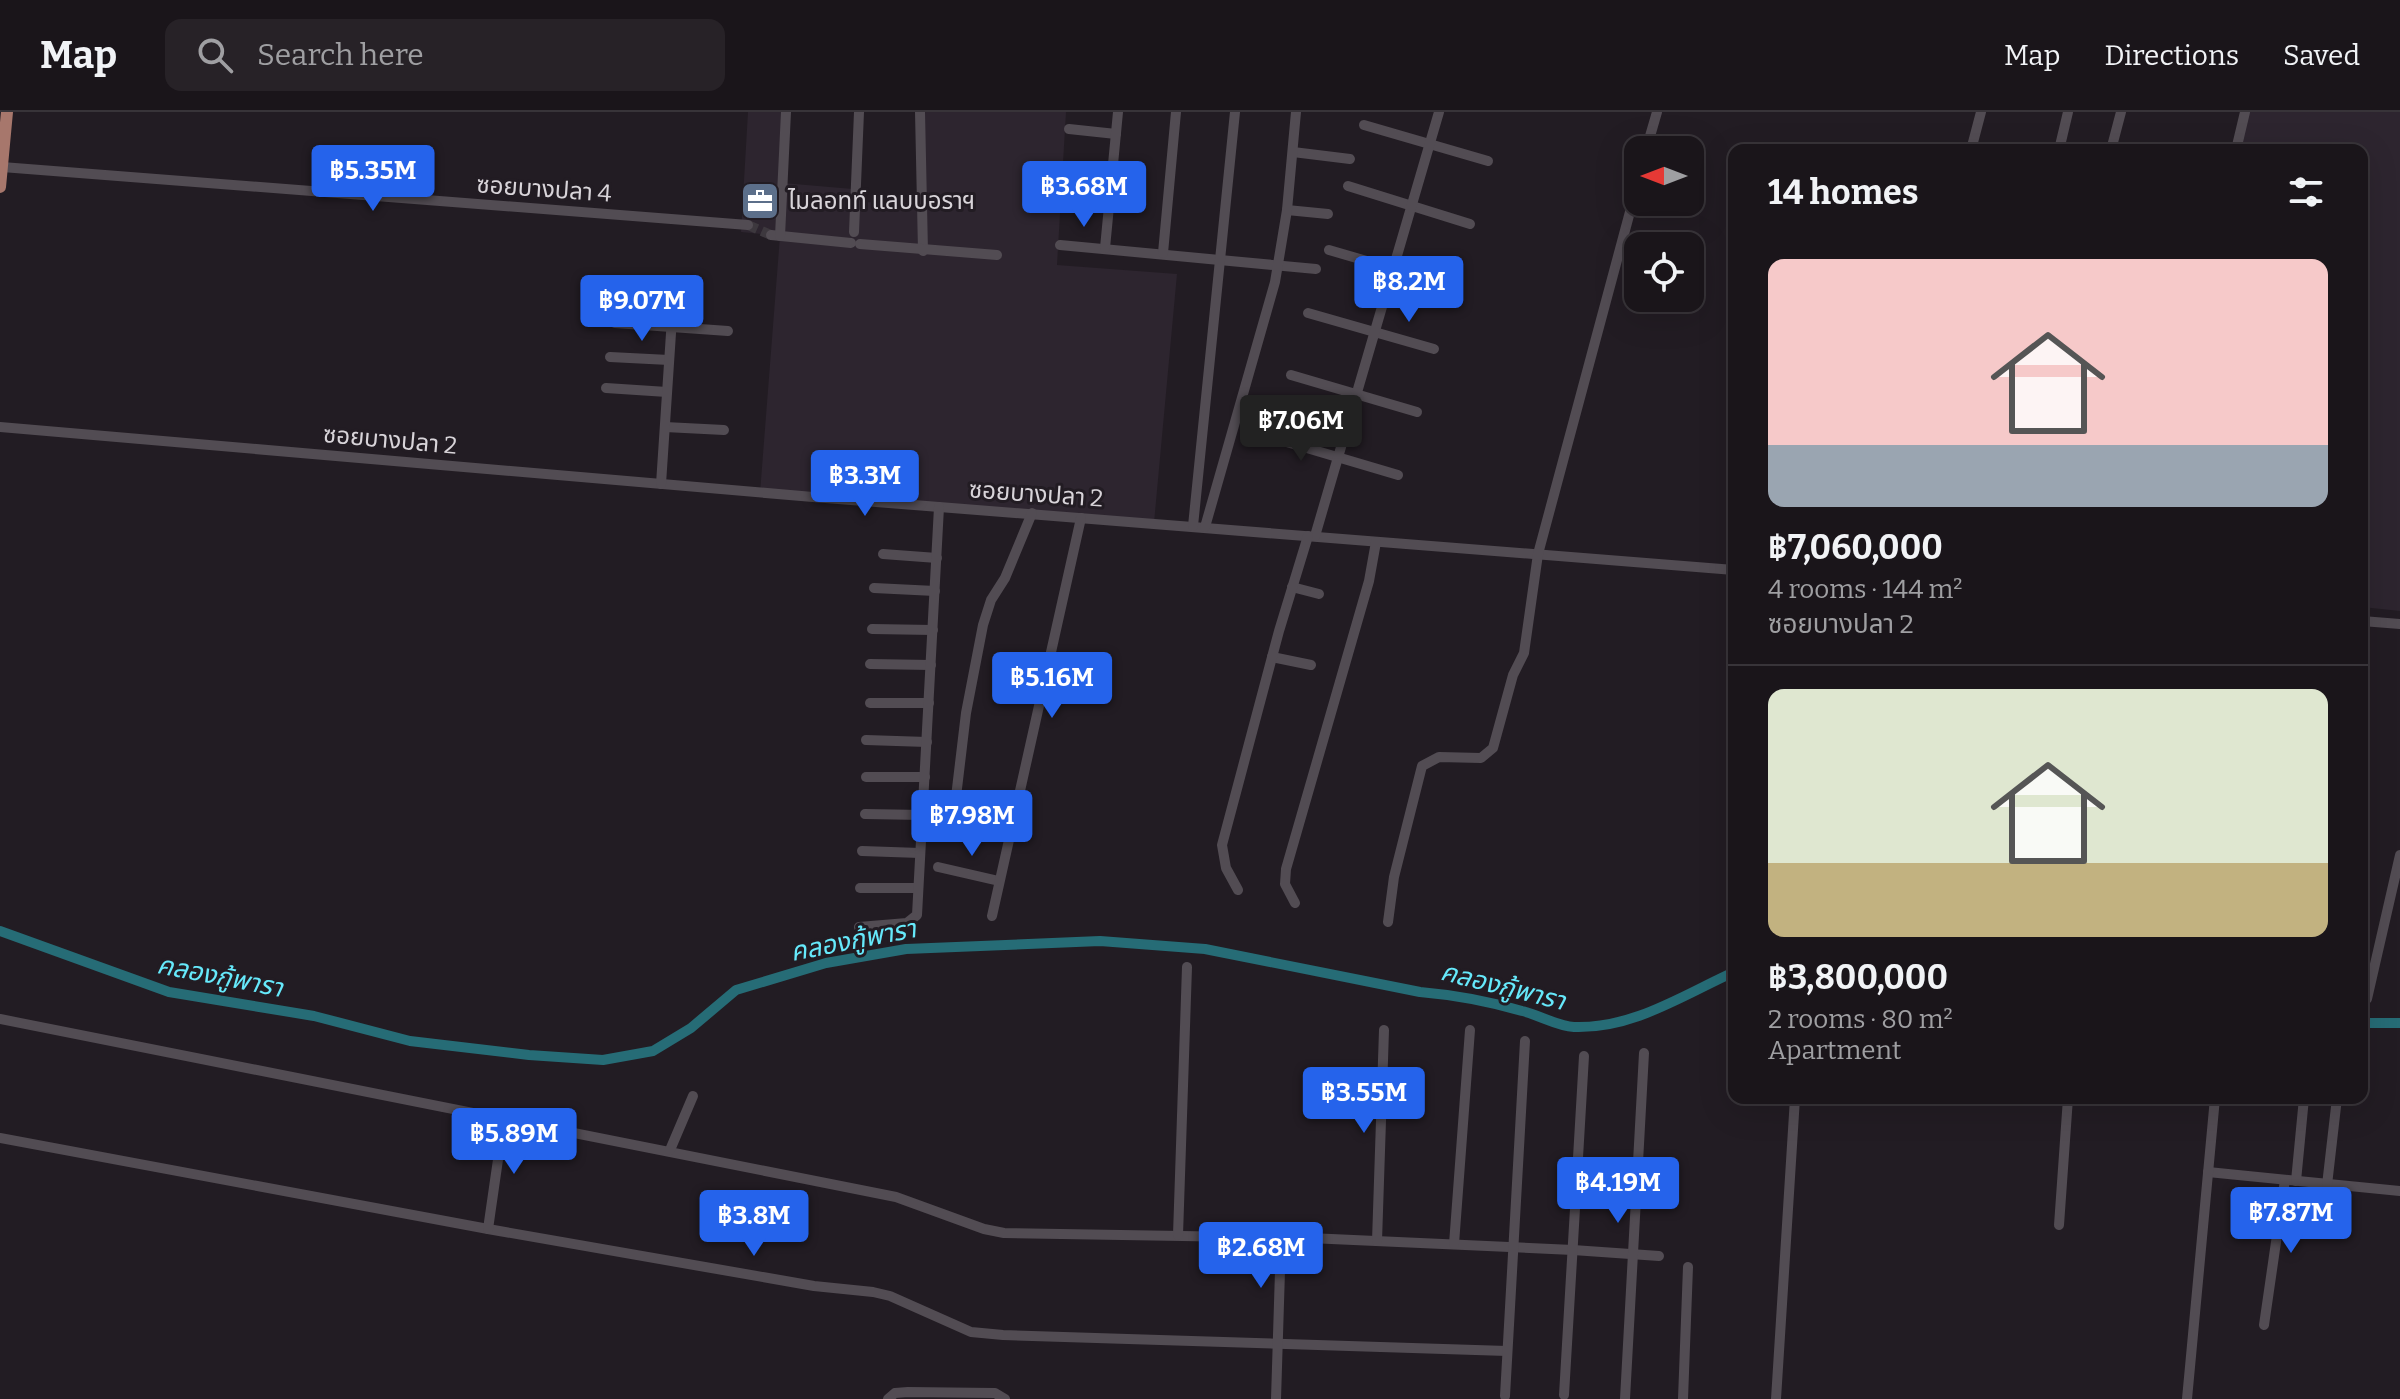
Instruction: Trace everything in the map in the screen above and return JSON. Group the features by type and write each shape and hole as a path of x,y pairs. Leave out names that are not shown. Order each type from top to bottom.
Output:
{"main road":[{"path":"0,187 7,112"},
{"path":"2,163 14,112"}],"street":[{"path":"786,112 775,236 855,240 923,251 997,255"},
{"path":"855,240 859,112"},
{"path":"920,112 923,251"},
{"path":"1105,248 1118,112"},
{"path":"1163,253 1176,112"},
{"path":"1193,526 1235,112"},
{"path":"1205,527 1278,266 1287,210 1296,112"},
{"path":"1238,890 1226,868 1222,845 1292,587 1338,456 1439,112"},
{"path":"1650,136 1657,112"},
{"path":"1973,144 1981,112"},
{"path":"2060,144 2068,112"},
{"path":"2113,144 2121,112"},
{"path":"2237,144 2245,112"},
{"path":"1364,125 1488,161"},
{"path":"1069,129 1116,134"},
{"path":"1293,152 1350,159"},
{"name":"ซอยบางปลา 4","path":"2,163 748,225"},
{"path":"1348,186 1470,224"},
{"path":"1064,187 1111,190"},
{"path":"1287,210 1328,214"},
{"path":"1388,922 1394,877 1419,771 1433,758 1481,758 1493,748 1513,675 1524,653 1538,554 1629,216"},
{"path":"1060,245 1316,269"},
{"path":"1329,250 1452,286"},
{"path":"661,484 673,303"},
{"path":"1308,313 1434,349"},
{"path":"615,323 728,331"},
{"path":"610,357 669,360"},
{"path":"1291,375 1417,412"},
{"path":"606,388 667,392"},
{"name":"ซอยบางปลา 2","path":"0,427 939,507 1728,570"},
{"path":"665,427 724,430"},
{"path":"1273,438 1398,475"},
{"path":"1196,492 1215,494"},
{"path":"859,927 900,925 917,915 939,507"},
{"path":"953,822 966,713 983,625 991,600 1005,578 1032,513"},
{"path":"992,916 1081,518"},
{"path":"1295,903 1285,884 1286,869 1369,581 1376,542"},
{"path":"883,554 937,558"},
{"path":"1292,587 1319,594"},
{"path":"874,588 935,591"},
{"path":"2368,621 2400,624"},
{"path":"872,629 933,630"},
{"path":"1272,657 1311,665"},
{"path":"870,664 931,665"},
{"path":"870,703 929,703"},
{"path":"866,740 927,742"},
{"path":"866,777 925,777"},
{"path":"865,814 923,815"},
{"path":"862,851 920,853"},
{"path":"2368,995 2400,855"},
{"path":"938,867 999,881"},
{"path":"860,888 918,888"},
{"path":"1178,1235 1187,967"},
{"path":"0,1019 896,1197 995,1232 1377,1241 1659,1256"},
{"path":"1377,1241 1384,1030"},
{"path":"1454,1244 1470,1030"},
{"path":"1505,1396 1525,1041"},
{"path":"1625,1399 1644,1053"},
{"path":"1564,1395 1584,1056"},
{"path":"670,1150 693,1096"},
{"path":"1776,1399 1795,1104"},
{"path":"2059,1225 2068,1104"},
{"path":"2187,1399 2214,1104"},
{"path":"2264,1325 2303,1104"},
{"path":"2327,1185 2336,1104"},
{"path":"488,1229 504,1118"},
{"path":"0,1138 488,1229 814,1286 873,1292 890,1296 971,1332 1507,1351"},
{"path":"2208,1172 2400,1191"},
{"path":"1276,1399 1281,1239"},
{"path":"1683,1399 1688,1267"},
{"path":"888,1399 895,1393 951,1396 995,1393 1005,1399"}],"shaded area":[{"path":"748,112 785,112 783,183 853,189 853,202 921,203 922,112 1066,112 1057,265 1177,274 1154,523 760,493 780,236 741,232"},
{"path":"2245,112 2400,112 2400,611 2368,608 2368,144 2237,144"}],"waterway":[{"name":"คลองกู้พารา","path":"0,931 169,992 314,1016 410,1041 603,1060 653,1051 691,1028 736,990 826,963 906,949 1100,941 1205,949 1420,992 1484,1001 1574,1027 1596,1026 1637,1017 1728,975"},
{"name":"คลองกู้พารา","path":"2368,1023 2400,1023"}],"tunnel":[{"path":"748,225 771,235"}],"place":[{"name":"ไมลอทท์ แลบบอราฯ","path":"760,201"}]}
